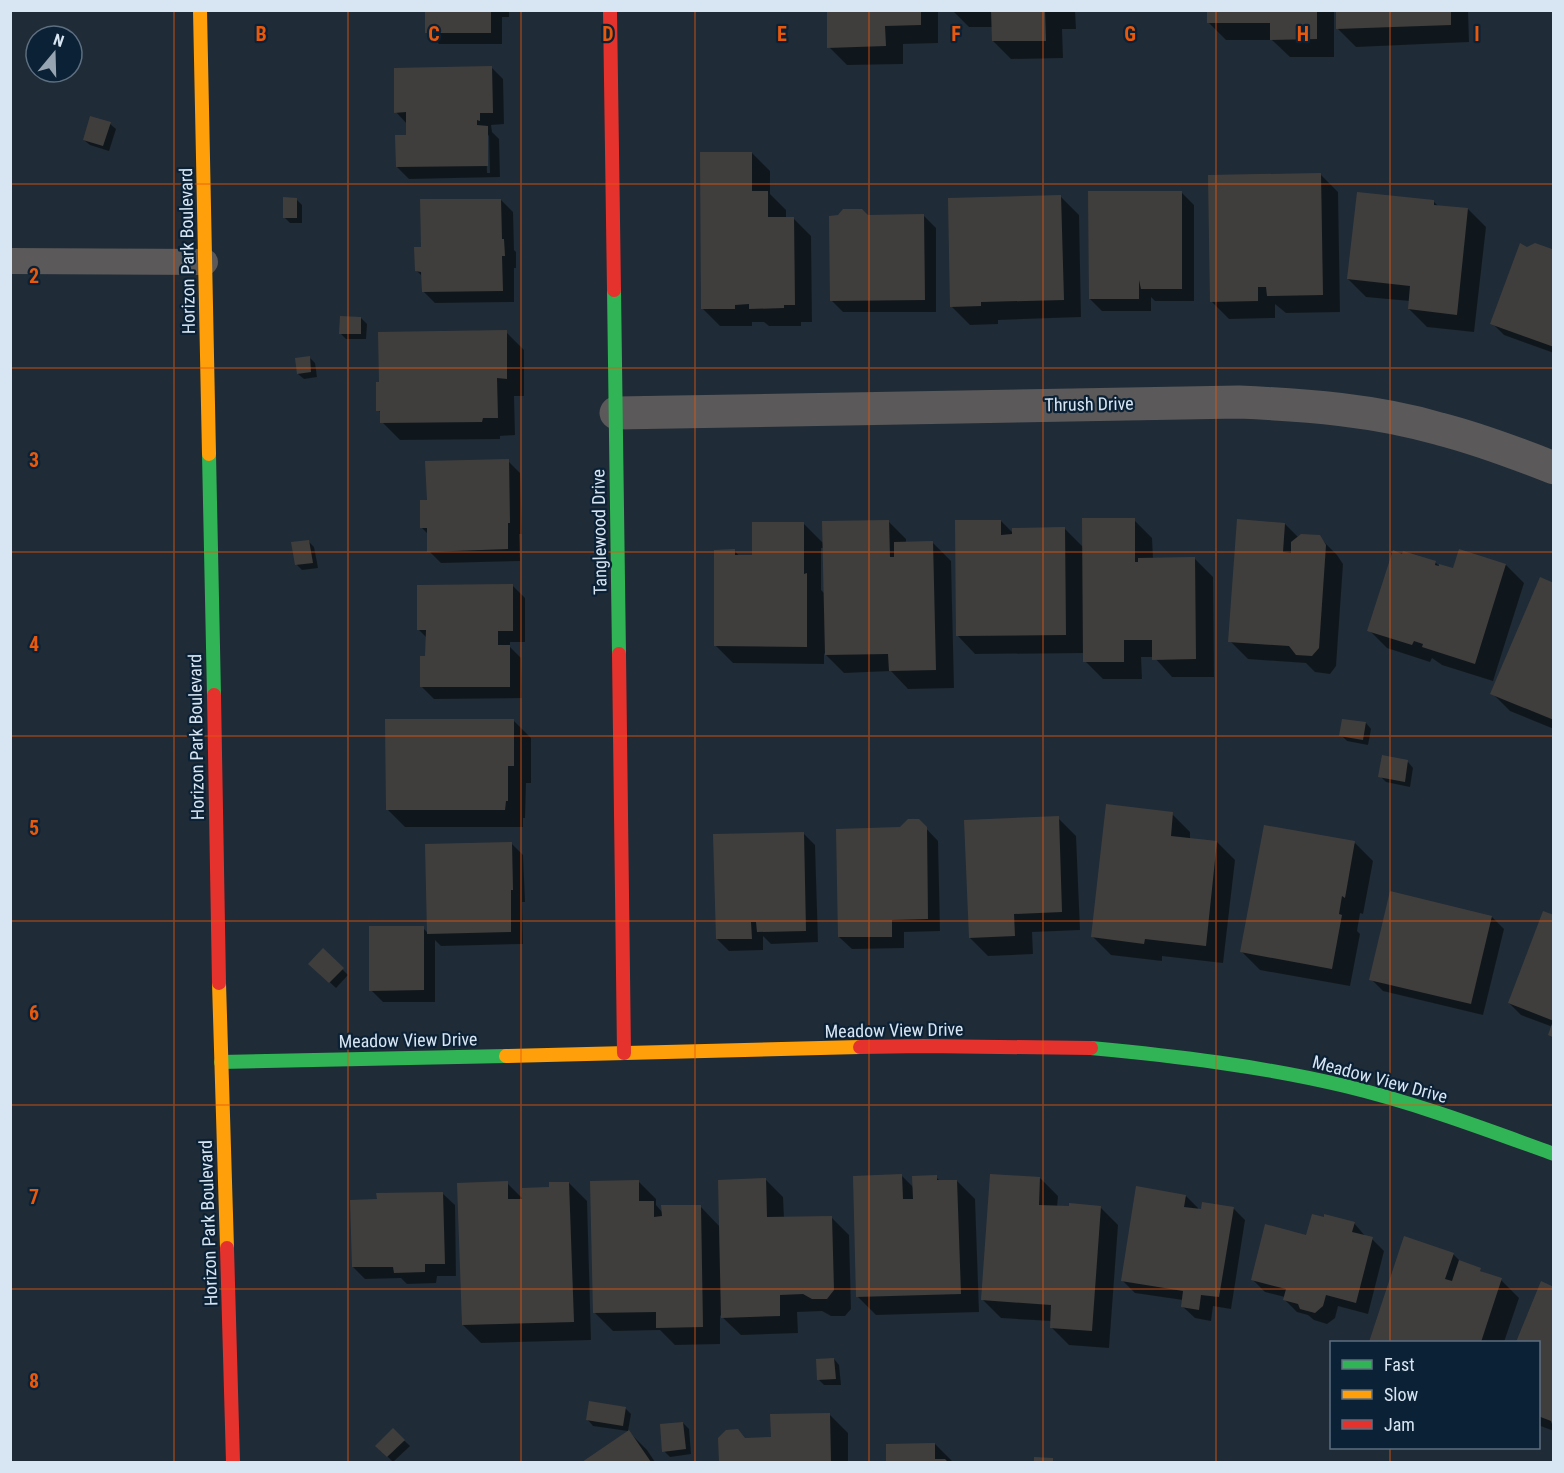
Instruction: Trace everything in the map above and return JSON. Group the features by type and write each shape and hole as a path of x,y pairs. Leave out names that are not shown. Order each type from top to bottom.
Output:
{"street":[{"name":"Horizon Park Boulevard","path":"200,10 221,1062 233,1462"},
{"name":"Tanglewood Drive","path":"610,10 624,1053"},
{"name":"Thrush Drive","path":"616,413 1239,402 1306,405 1372,414 1438,428 1502,447 1554,468"},
{"name":"Meadow View Drive","path":"221,1062 924,1046 1080,1047 1170,1055 1258,1068 1345,1086 1432,1110 1554,1154"}],"lane":[{"path":"10,261 205,262"}],"building":[{"path":"425,10 491,10 491,33 425,33"},
{"path":"827,10 921,10 921,25 885,26 886,46 827,48"},
{"path":"991,10 1045,10 1046,41 992,41"},
{"path":"1207,10 1317,10 1317,39 1270,40 1270,23 1207,23"},
{"path":"1336,10 1451,10 1451,25 1336,29"},
{"path":"492,66 493,113 480,113 480,121 477,120 477,125 488,126 488,166 396,167 395,135 406,135 406,112 394,113 394,68"},
{"path":"90,116 111,122 103,146 83,140"},
{"path":"700,152 752,152 752,191 768,191 768,217 794,217 795,305 784,305 784,308 749,309 749,304 735,305 735,309 701,309"},
{"path":"1321,173 1323,295 1267,296 1266,287 1258,287 1258,301 1210,302 1208,175"},
{"path":"1088,191 1182,191 1182,289 1141,289 1139,280 1139,299 1089,299"},
{"path":"1357,192 1434,200 1434,205 1468,208 1457,315 1408,309 1410,286 1347,279"},
{"path":"1061,195 1064,300 981,302 981,306 950,307 948,198"},
{"path":"283,197 297,198 297,218 283,218"},
{"path":"420,199 501,199 502,239 504,239 505,256 502,256 503,291 422,292 421,272 415,271 414,247 421,247"},
{"path":"843,209 862,209 868,215 924,214 925,300 830,301 829,216 838,215"},
{"path":"1520,243 1527,247 1535,243 1552,249 1554,253 1554,347 1490,324"},
{"path":"340,316 361,317 361,334 339,334"},
{"path":"507,330 507,379 497,378 498,418 483,418 482,422 380,423 380,411 376,411 376,382 379,382 378,332"},
{"path":"310,356 311,372 297,374 295,358"},
{"path":"509,459 508,549 427,552 427,528 420,528 420,500 427,500 425,461"},
{"path":"1082,518 1135,518 1135,562 1138,562 1138,558 1195,557 1196,659 1152,660 1152,640 1124,640 1124,662 1083,662"},
{"path":"1237,519 1285,523 1283,552 1291,553 1291,542 1301,534 1320,535 1326,545 1319,648 1312,656 1296,655 1289,646 1228,642"},
{"path":"889,520 890,557 894,557 894,542 933,541 936,670 889,671 888,654 825,655 822,521"},
{"path":"955,520 1001,520 1001,535 1012,534 1012,528 1065,527 1066,635 956,636"},
{"path":"752,522 804,522 807,647 714,646 714,550 735,549 735,555 752,555"},
{"path":"309,540 313,563 295,565 291,542"},
{"path":"1459,549 1506,564 1475,664 1422,647 1423,644 1414,641 1412,645 1367,631 1393,550 1436,561 1435,565 1453,568"},
{"path":"1540,577 1554,583 1554,720 1490,694"},
{"path":"513,584 513,631 498,631 498,645 510,645 510,687 420,687 420,656 425,656 426,630 417,630 417,585"},
{"path":"385,719 514,719 514,766 508,766 508,801 506,801 505,810 386,810"},
{"path":"1342,719 1366,722 1363,740 1339,736"},
{"path":"1382,755 1408,760 1405,782 1378,777"},
{"path":"1106,804 1173,812 1171,836 1217,841 1206,946 1145,939 1144,944 1091,937"},
{"path":"1059,816 1062,912 1014,914 1015,936 969,938 964,820"},
{"path":"908,819 919,819 927,827 928,919 892,920 892,937 838,937 836,829 900,827"},
{"path":"1264,825 1355,841 1345,898 1342,896 1339,914 1342,915 1332,969 1240,952"},
{"path":"804,832 806,931 757,932 756,922 751,922 752,939 716,939 713,834"},
{"path":"512,842 511,932 427,934 425,844"},
{"path":"1390,891 1492,916 1471,1004 1369,980"},
{"path":"1543,911 1554,915 1554,1021 1508,1003"},
{"path":"369,926 424,926 424,990 369,991"},
{"path":"323,948 344,968 329,983 308,964"},
{"path":"1554,1021 1554,1038 1548,1035"},
{"path":"902,1174 903,1199 913,1199 912,1176 937,1175 937,1180 957,1180 961,1294 856,1297 853,1176"},
{"path":"990,1174 1040,1177 1039,1205 1069,1206 1069,1203 1101,1206 1092,1331 1050,1328 1051,1305 981,1300"},
{"path":"766,1178 767,1217 832,1216 834,1290 827,1299 812,1299 803,1294 780,1295 780,1316 721,1318 718,1180"},
{"path":"639,1180 639,1201 654,1201 654,1217 662,1216 661,1205 701,1205 703,1327 656,1328 656,1312 593,1313 590,1181"},
{"path":"508,1181 508,1199 522,1199 522,1188 549,1187 549,1182 569,1182 574,1322 462,1325 457,1183"},
{"path":"1136,1186 1186,1195 1184,1207 1201,1209 1202,1202 1234,1207 1219,1297 1201,1295 1199,1310 1181,1307 1183,1291 1121,1281"},
{"path":"443,1192 445,1264 425,1264 425,1272 394,1273 393,1267 352,1267 350,1200 377,1199 376,1193"},
{"path":"1312,1214 1324,1217 1324,1214 1355,1222 1352,1232 1373,1237 1356,1303 1326,1295 1323,1306 1315,1313 1300,1309 1298,1304 1283,1300 1286,1289 1251,1280 1265,1224 1306,1235"},
{"path":"1404,1236 1454,1253 1445,1279 1452,1281 1459,1260 1481,1268 1480,1271 1502,1278 1481,1341 1369,1341"},
{"path":"1541,1281 1554,1287 1553,1427 1551,1421 1540,1417 1540,1341 1516,1341"},
{"path":"834,1358 836,1379 817,1380 816,1359"},
{"path":"589,1401 626,1407 623,1426 586,1420"},
{"path":"830,1413 831,1462 719,1462 718,1438 726,1430 738,1429 745,1438 771,1437 770,1414"},
{"path":"683,1422 686,1449 662,1452 660,1424"},
{"path":"393,1428 405,1440 387,1457 375,1446"},
{"path":"629,1430 651,1462 582,1462"},
{"path":"935,1443 935,1459 945,1459 948,1462 886,1462 886,1444"},
{"path":"1034,1457 1053,1458 1053,1462 1034,1462"}],"traffic: fast":[{"path":"614,290 619,654"},
{"path":"209,454 214,695"},
{"path":"1091,1048 1218,1062 1345,1086 1424,1108 1554,1154"},
{"path":"221,1062 506,1056"}],"traffic: slow":[{"path":"200,10 209,454"},
{"path":"219,983 227,1248"},
{"path":"506,1056 860,1047"}],"traffic: jam":[{"path":"610,10 614,290"},
{"path":"619,654 624,1053"},
{"path":"214,695 219,983"},
{"path":"860,1047 1091,1048"},
{"path":"227,1248 233,1462"}]}
